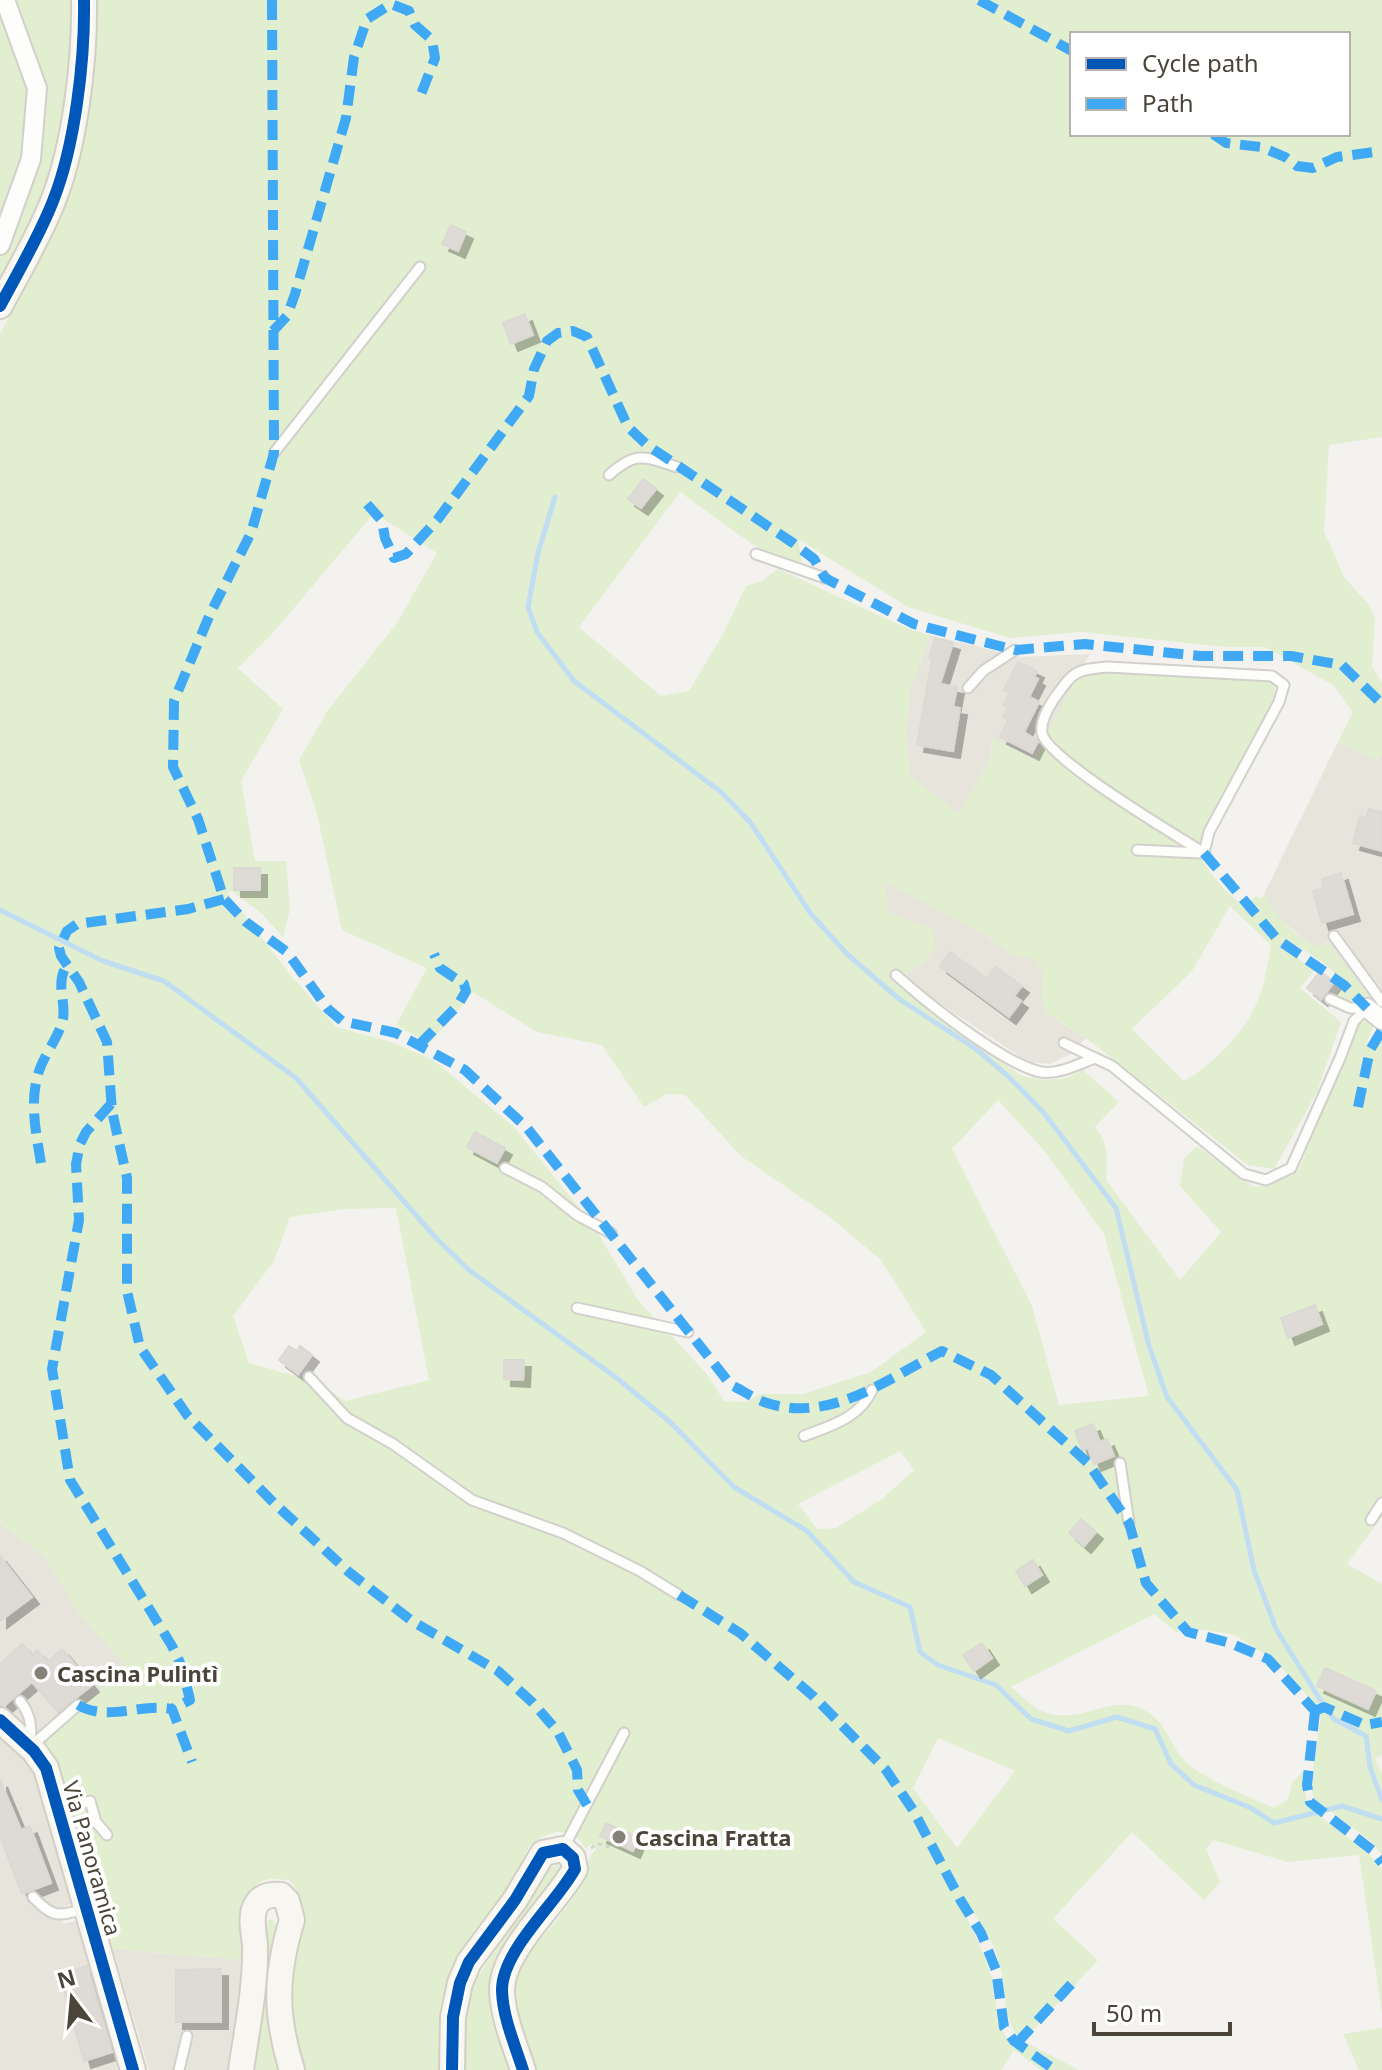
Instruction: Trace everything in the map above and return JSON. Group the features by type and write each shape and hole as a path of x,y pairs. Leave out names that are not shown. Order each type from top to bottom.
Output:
{"street":[{"path":"0,245 31,159 37,88 5,0"},
{"path":"0,306 53,202 64,165 81,69 84,0"},
{"path":"1374,1005 1382,1020"},
{"name":"Via Panoramica","path":"0,1720 30,1747 46,1768 133,2070"},
{"path":"452,2070 453,2017 460,1983 469,1962 515,1900 543,1853 563,1849 573,1858 575,1869 505,1970 502,1988 504,2007 523,2070"},
{"path":"241,2070 255,1968 253,1915 256,1905 272,1894 281,1895 291,1910 292,1920 278,1987 283,2040 292,2070"}],"lane":[{"path":"0,213 17,199"},
{"path":"274,453 420,267"},
{"path":"609,475 624,461 639,457 677,467"},
{"path":"756,554 825,578"},
{"path":"968,688 983,671 1015,650"},
{"path":"1108,667 1272,676 1284,685 1279,702 1209,832 1204,853 1125,803 1051,749 1042,732 1045,711 1073,674 1084,669 1108,667"},
{"path":"1137,850 1204,853"},
{"path":"1334,936 1374,1005"},
{"path":"896,975 1013,1061 1043,1072 1070,1068 1095,1058"},
{"path":"1330,999 1350,1008 1374,1005"},
{"path":"1064,1043 1112,1066 1244,1174 1266,1180 1291,1168 1354,1021 1374,1005"},
{"path":"505,1168 542,1187 577,1215 611,1233"},
{"path":"577,1308 688,1332"},
{"path":"309,1377 347,1418 393,1444 472,1500 563,1533 640,1571 679,1595"},
{"path":"804,1436 841,1423 867,1402 872,1390"},
{"path":"1120,1463 1129,1523"},
{"path":"1371,1520 1382,1503"},
{"path":"20,1701 27,1709 32,1724 30,1747"},
{"path":"30,1747 78,1705"},
{"path":"563,1849 624,1733"},
{"path":"59,1810 90,1801 96,1822 107,1835"},
{"path":"33,1897 52,1914 61,1916 87,1908"},
{"path":"179,2070 187,2036"}],"path":[{"path":"594,1846 614,1848"}],"shaded area":[{"path":"930,635 1020,657 1090,654 1033,760 993,739 989,761 959,814 910,777 906,733 910,690"},
{"path":"1338,742 1377,760 1382,754 1382,1013 1327,942 1317,947 1308,943 1275,914 1264,894"},
{"path":"885,881 986,935 1010,954 1034,959 1044,974 1041,994 1055,1019 1086,1038 1071,1054 1050,1064 1028,1062 912,985 906,972 926,961 909,922 888,912"},
{"path":"0,1522 44,1556 80,1615 127,1667 39,1744 0,1707"},
{"path":"0,1732 22,1751 37,1776 74,1903 59,1908 63,1924 79,1920 123,2070 0,2070"},
{"path":"113,1949 243,1960 231,2070 149,2070"}],"green space":[{"path":"0,0 72,0 72,66 54,164 44,195 0,285"},
{"path":"93,0 1382,0 1382,437 1329,445 1324,531 1344,577 1368,604 1375,617 1372,666 1382,683 1382,754 1377,760 1338,742 1353,712 1333,685 1265,647 1225,647 1082,632 1010,638 908,607 798,539 802,564 768,553 680,492 579,627 661,696 689,691 723,634 746,586 762,581 778,569 909,629 930,635 910,690 906,733 910,776 959,814 989,761 993,738 1033,760 1079,674 1108,671 1273,681 1276,687 1274,697 1200,841 1200,850 1208,868 1222,886 1244,906 1256,896 1261,899 1264,894 1280,917 1301,937 1317,947 1327,941 1382,1013 1333,996 1346,983 1324,963 1296,945 1288,952 1315,970 1300,988 1341,1022 1317,1092 1274,1169 1248,1165 1086,1038 1046,1013 1041,994 1044,974 1034,959 1010,954 986,935 885,882 888,912 909,922 932,927 936,947 926,961 906,973 919,1002 1022,1076 1045,1080 1067,1078 1083,1070 1119,1102 1095,1127 1105,1145 1106,1180 1180,1280 1221,1232 1180,1186 1184,1158 1197,1146 1254,1187 1268,1186 1298,1171 1360,1022 1375,1021 1367,1042 1378,1046 1382,1040 1382,1517 1347,1564 1382,1584 1382,1755 1375,1759 1382,1773 1382,1855 1371,1841 1314,1799 1311,1785 1321,1715 1315,1704 1277,1663 1235,1635 1192,1628 1176,1632 1154,1614 1011,1687 1036,1708 1053,1715 1078,1714 1113,1705 1137,1707 1161,1724 1180,1755 1193,1768 1274,1808 1288,1799 1292,1783 1303,1771 1307,1805 1366,1852 1382,1869 1382,2013 1359,1855 1288,1862 1213,1840 1206,1849 1220,1882 1204,1900 1132,1832 1053,1919 1098,1960 1023,2041 1079,2070 1041,2070 1014,2050 1001,2070 536,2070 517,2004 517,1977 520,1964 579,1889 596,1849 592,1844 585,1849 582,1842 570,1833 556,1832 541,1837 529,1847 504,1894 459,1962 443,2070 302,2070 289,2023 287,1998 290,1966 301,1928 302,1903 289,1880 269,1879 252,1890 245,1913 243,1960 113,1949 57,1762 39,1744 127,1667 80,1615 44,1556 0,1521 0,334 44,253 72,188 82,145 91,63","holes":["374,513 437,553 397,623 328,710 299,760 316,810 342,930 427,968 396,1025 429,1044 473,992 537,1032 602,1045 644,1107 667,1094 685,1095 741,1156 831,1218 881,1260 926,1332 871,1372 803,1394 761,1394 747,1402 724,1401 706,1373 638,1300 593,1225 513,1126 433,1060 388,1041 336,1027 288,972 227,892 232,891 262,914 283,937 290,909 286,861 255,861 241,781 283,709 238,668 273,633","1230,906 1271,945 1262,989 1250,1016 1231,1042 1209,1064 1184,1081 1132,1029 1192,971","998,1100 1047,1154 1104,1234 1149,1396 1059,1405 1032,1306 952,1149","396,1208 429,1380 345,1401 318,1382 249,1363 233,1316 274,1261 290,1217 345,1209","900,1451 914,1470 881,1500 836,1528 817,1529 798,1504","938,1738 1015,1771 957,1848 913,1788","970,1909 989,1938 999,1962 1008,2017 1022,2041 1014,2049 997,2021 995,1987 965,1914"]},
{"path":"558,1865 563,1869 499,1965 512,2070 465,2070 466,2016 473,1984 551,1867"},
{"path":"272,1919 276,1925 268,2016 281,2070 250,2070 268,1921"},
{"path":"1382,2028 1382,2070 1359,2070 1343,2034"}],"building":[{"path":"451,225 466,232 458,251 442,244"},
{"path":"525,314 533,335 511,344 503,323"},
{"path":"643,479 656,489 641,508 628,499"},
{"path":"935,638 953,643 940,684 957,687 953,707 960,708 953,751 917,745 932,659 929,658"},
{"path":"1018,662 1037,671 1034,677 1038,679 1029,697 1039,702 1024,732 1038,741 1032,753 1000,737 1008,720 1003,717 1008,707 1003,705 1010,693 1004,690"},
{"path":"1369,809 1382,812 1382,851 1353,843 1360,816 1366,818"},
{"path":"234,868 260,868 260,890 234,890"},
{"path":"1341,873 1353,914 1322,923 1313,891 1324,888 1322,879"},
{"path":"950,952 987,979 996,967 1022,986 1014,996 1021,1001 1009,1017 940,966"},
{"path":"1320,971 1334,982 1321,999 1307,988"},
{"path":"475,1132 505,1148 497,1163 467,1147"},
{"path":"1315,1305 1322,1324 1288,1338 1281,1318"},
{"path":"289,1346 297,1351 300,1346 312,1355 298,1374 279,1360"},
{"path":"504,1360 524,1360 523,1380 504,1379"},
{"path":"1093,1424 1100,1442 1107,1439 1114,1456 1094,1464 1088,1448 1082,1450 1075,1431"},
{"path":"1081,1519 1096,1532 1084,1546 1069,1533"},
{"path":"0,1556 32,1597 0,1621"},
{"path":"1033,1560 1042,1575 1025,1586 1016,1571"},
{"path":"982,1643 992,1658 974,1671 963,1655"},
{"name":"Cascina Pulintì","path":"22,1644 32,1655 37,1650 48,1662 62,1649 92,1685 58,1712 32,1682 4,1706 0,1705 0,1664"},
{"path":"1325,1668 1376,1691 1368,1709 1317,1686"},
{"path":"0,1780 21,1830 30,1826 51,1883 22,1894 0,1836"},
{"name":"Cascina Fratta","path":"606,1823 639,1838 633,1851 600,1836"},
{"path":"87,1966 112,2052 84,2061 61,1980 73,1976 71,1971"},
{"path":"221,1969 221,2022 176,2022 176,1970"}],"waterway":[{"path":"555,497 538,553 528,607 537,632 574,681 721,792 750,822 811,914 847,954 899,999 976,1049 1009,1077 1044,1113 1116,1208 1149,1346 1167,1397 1237,1490 1254,1570 1276,1629 1334,1719 1366,1736 1370,1767 1382,1800"},
{"path":"0,910 103,961 164,981 296,1078 436,1238 469,1270 618,1379 670,1422 734,1487 807,1531 854,1582 910,1607 920,1652 938,1665 996,1685 1031,1719 1069,1731 1117,1717 1155,1729 1171,1764 1194,1785 1251,1808 1274,1823 1342,1806 1382,1819"}],"marked path":[{"path":"272,0 274,453 251,533 210,614 174,701 173,767 198,819 224,899 246,922 287,952 328,1009 342,1021 396,1033 465,1070 527,1128 731,1385 764,1402 788,1408 812,1408 857,1396 942,1351 991,1375 1088,1463 1129,1523 1146,1583 1188,1632 1230,1643 1268,1659 1315,1711"},
{"path":"979,0 1070,50"},
{"path":"273,331 287,316 295,294 346,118 354,57 367,19 391,4 409,11 415,25 432,40 435,58 420,97"},
{"path":"1216,136 1226,143 1261,147 1297,166 1313,168 1337,157 1382,151"},
{"path":"367,504 382,521 394,558 406,554 438,519 529,396 534,369 547,341 558,333 573,331 587,337 628,427 647,445 793,543 814,559 825,578 914,624 1015,650 1085,644 1200,656 1291,656 1342,665 1382,704"},
{"path":"1204,853 1277,939 1344,985 1367,1008"},
{"path":"224,899 188,909 77,924 67,931 59,948 107,1042 112,1111 127,1178 127,1291 140,1347 187,1415 275,1504 350,1573 412,1621 498,1671 533,1703 558,1732 577,1770 578,1790 587,1805"},
{"path":"419,1045 458,1005 466,991 464,984 440,968 434,954"},
{"path":"41,1163 34,1094 39,1071 63,1019 61,985 67,965"},
{"path":"1358,1107 1370,1050 1382,1030"},
{"path":"111,1104 86,1132 80,1144 76,1164 79,1220 52,1369 70,1480 182,1667 190,1700 172,1709"},
{"path":"679,1595 740,1633 813,1696 886,1770 913,1810 981,1933 996,1970 1004,2027 1014,2041 1055,2070"},
{"path":"78,1705 101,1712 172,1709 192,1762"},
{"path":"1315,1711 1324,1707 1365,1725 1382,1722"},
{"path":"1315,1711 1307,1785 1310,1802 1372,1850 1382,1863"},
{"path":"1017,2043 1075,1980"}],"cycle path":[{"path":"0,306 41,228 61,179 77,102 84,0"},
{"path":"0,1720 34,1751 46,1768 133,2070"},
{"path":"452,2070 453,2017 460,1983 469,1962 515,1900 543,1853 563,1849 573,1858 575,1869 520,1944 504,1976 502,1991 505,2011 523,2070"}],"place":[{"name":"Cascina Pulintì","path":"41,1673"},
{"name":"Cascina Fratta","path":"619,1837"}]}
